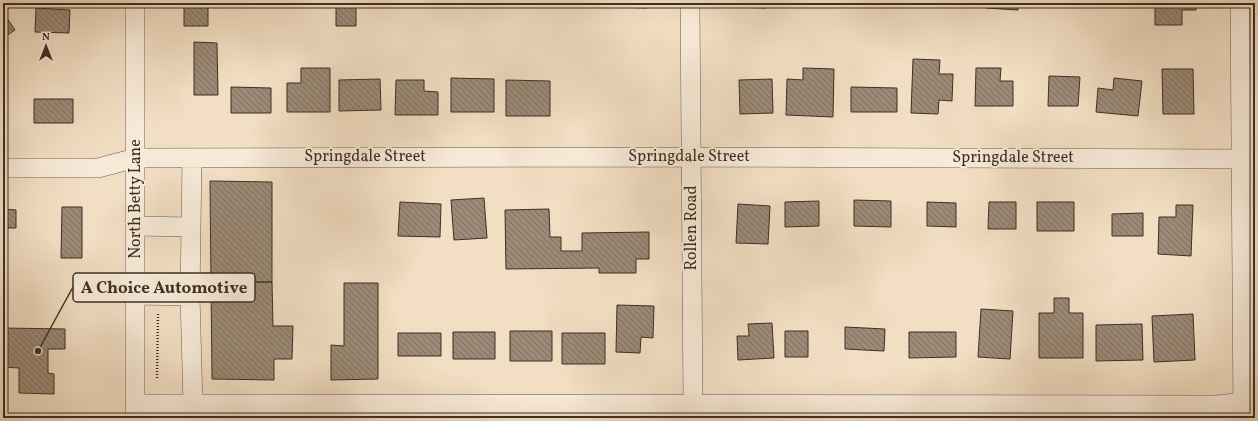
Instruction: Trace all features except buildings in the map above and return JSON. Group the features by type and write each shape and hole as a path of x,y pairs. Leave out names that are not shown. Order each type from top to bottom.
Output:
{"street":[{"name":"North Betty Lane","path":"135,3 135,411"},
{"name":"Rollen Road","path":"690,3 692,404"},
{"path":"135,411 193,404 1217,405 1247,407 1240,3"},
{"name":"Springdale Street","path":"3,168 98,168 136,158 691,157 1242,159"},
{"path":"192,158 190,296 193,404"},
{"path":"136,226 191,227"},
{"path":"136,295 190,296"}],"path":[{"path":"157,378 158,312"}],"place":[{"name":"A Choice Automotive","path":"38,351"}]}
